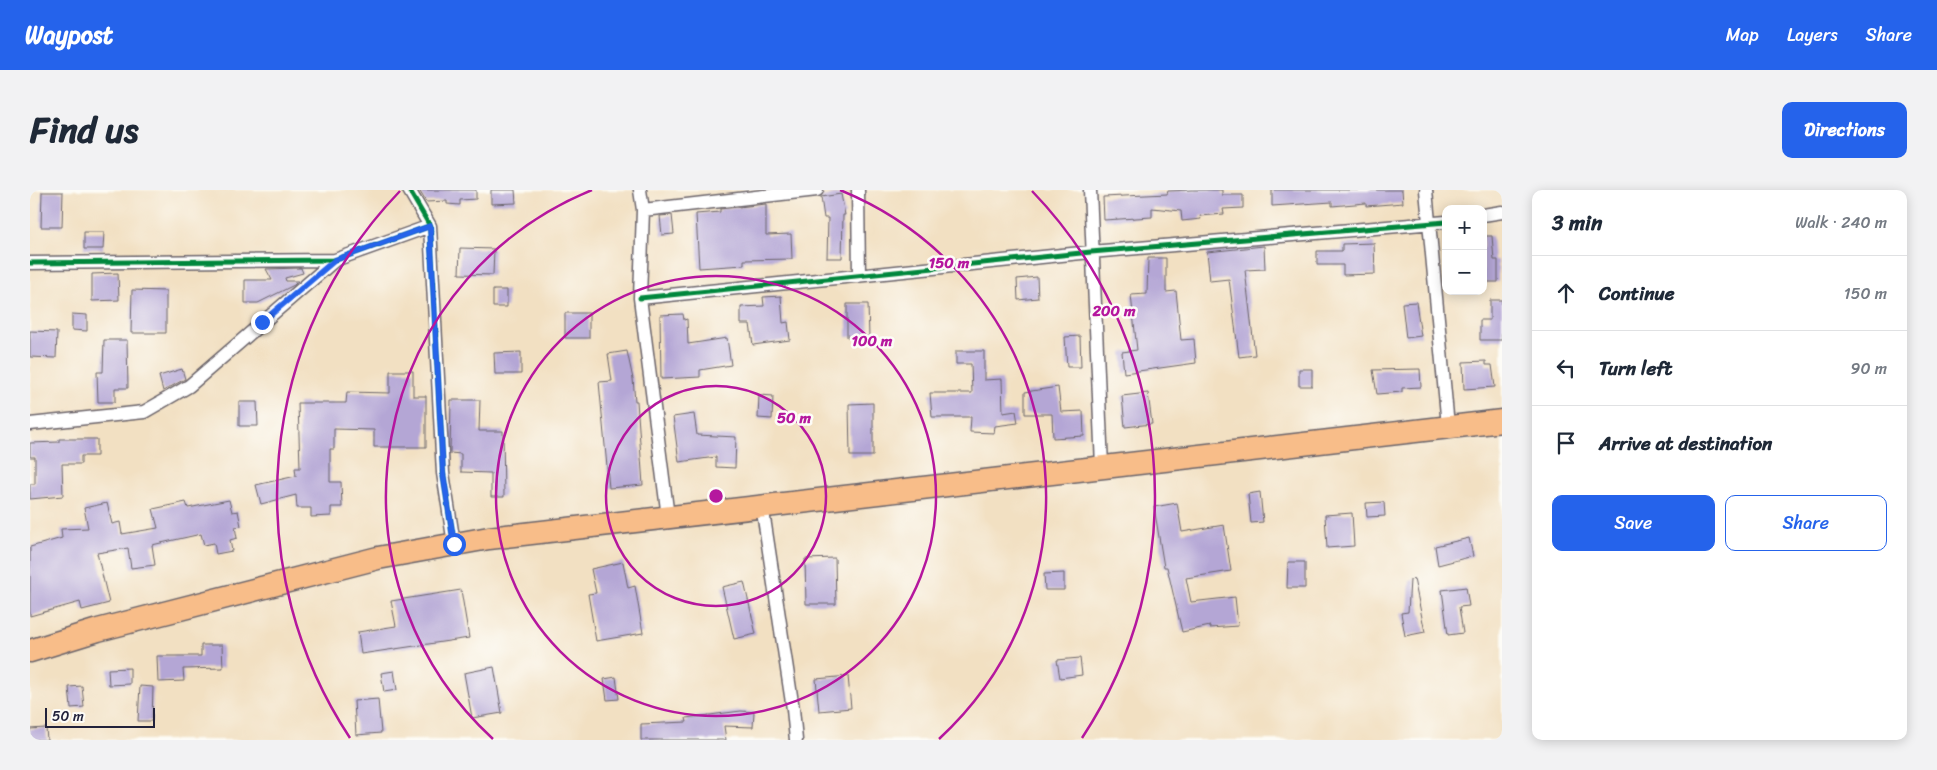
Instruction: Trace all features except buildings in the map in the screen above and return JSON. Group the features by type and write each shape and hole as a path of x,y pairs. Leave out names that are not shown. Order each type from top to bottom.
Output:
{"highway":[{"path":"30,651 98,630 378,558 454,544 762,505 1502,421"}],"street":[{"path":"409,190 430,226 443,473 454,544"},
{"path":"640,190 643,210 640,298 668,517"},
{"path":"643,210 817,190"},
{"path":"858,190 859,276"},
{"path":"1090,190 1091,252 1102,466"},
{"path":"1426,190 1448,426"},
{"path":"1487,214 1502,212"},
{"path":"640,298 1091,252 1442,222"},
{"path":"30,263 335,260 430,226"},
{"path":"30,424 144,412 190,386 335,260"},
{"path":"762,505 796,740"}],"cycle path":[{"path":"409,190 430,226 443,473 454,544"},
{"path":"640,298 1091,252 1442,222"},
{"path":"30,263 335,260 430,226"}],"route":[{"path":"262,322 335,260 430,226 443,473 454,544"}]}
